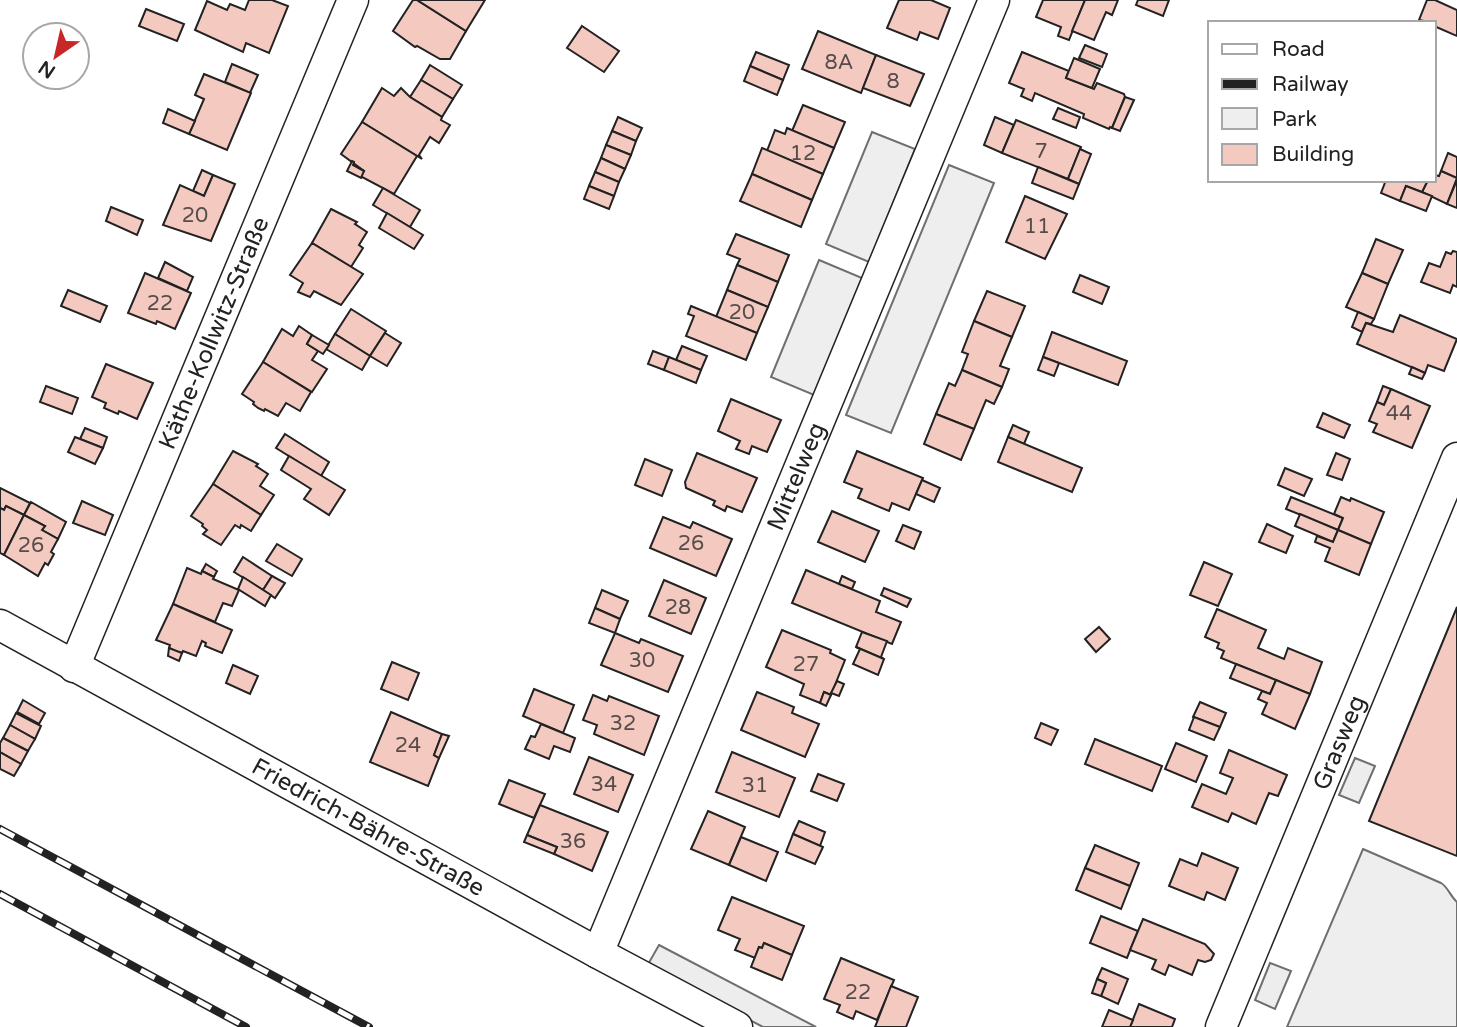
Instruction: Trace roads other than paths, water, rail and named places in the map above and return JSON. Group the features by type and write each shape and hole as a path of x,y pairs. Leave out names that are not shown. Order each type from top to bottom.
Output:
{"street":[{"name":"Käthe-Kollwitz-Straße","path":"74,667 353,0"},
{"name":"Mittelweg","path":"598,953 994,0"},
{"name":"Grasweg","path":"1221,1027 1457,458"},
{"name":"Friedrich-Bähre-Straße","path":"0,625 737,1027"}],"railway":[{"path":"0,829 369,1027"},
{"path":"0,894 246,1027"}]}
